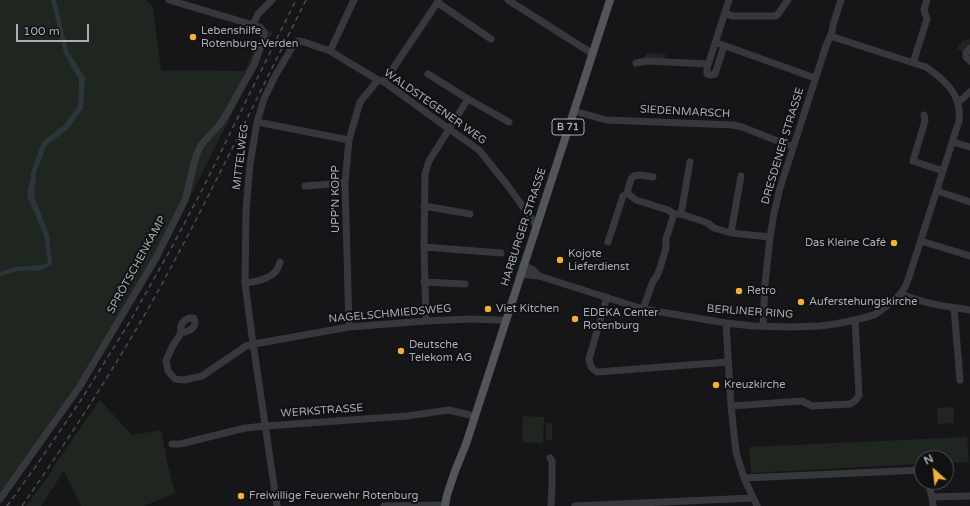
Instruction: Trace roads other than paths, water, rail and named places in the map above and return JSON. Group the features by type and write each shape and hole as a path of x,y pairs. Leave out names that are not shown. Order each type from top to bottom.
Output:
{"main road":[{"name":"HARBURGER STRASSE","path":"445,505 610,0"}],"street":[{"path":"169,0 253,24 258,14 272,0"},
{"path":"330,51 354,0"},
{"path":"508,0 593,54"},
{"path":"724,46 714,74 707,74 708,64 729,0"},
{"path":"725,13 732,16 776,16 788,0"},
{"name":"DRESDENER STRASSE","path":"763,326 770,236 778,194 841,0"},
{"path":"913,63 927,19 924,10 927,0"},
{"path":"438,1 491,39"},
{"name":"UPP'N KOPP","path":"348,327 345,183 349,140 360,102 381,81 438,1"},
{"name":"SPRÖTSCHENKAMP","path":"0,499 80,386 156,258 189,190 196,158 201,145 226,115 254,65 264,38 264,34 260,27 253,24"},
{"path":"830,36 926,67 942,79 953,92 958,101 970,92"},
{"name":"WALDSTEGENER WEG","path":"295,43 298,41 304,42 330,51 381,81 480,150 536,225"},
{"path":"716,42 815,78"},
{"name":"MITTELWEG","path":"278,506 245,283 246,211 250,164 257,122 264,99 275,76 295,43"},
{"path":"970,48 966,53 966,57 970,61"},
{"path":"636,63 647,61 708,64"},
{"path":"428,74 509,122"},
{"path":"426,321 424,282 425,174 429,161 468,99"},
{"name":"BERLINER RING","path":"520,274 539,276 643,309 726,324 791,327 820,326 870,316 892,302 902,293 906,285 959,121 960,114 958,101"},
{"name":"SIEDENMARSCH","path":"574,110 606,120 733,125 742,127 793,147"},
{"path":"924,115 925,121 913,161 943,171"},
{"path":"257,122 349,140"},
{"path":"953,142 970,147"},
{"path":"643,309 653,281 660,268 666,248 666,239 677,214 690,162"},
{"path":"608,242 623,196 628,193 630,180 634,176 640,175 653,177"},
{"path":"731,233 741,176"},
{"path":"305,186 345,183"},
{"path":"937,191 970,202"},
{"path":"628,193 636,200 708,223 714,228 731,233 770,236"},
{"path":"424,206 470,214"},
{"path":"921,241 970,256"},
{"path":"424,247 502,253"},
{"path":"245,283 252,283 269,276 277,270 280,262"},
{"name":"BERLINER RING","path":"523,265 533,270 539,276"},
{"path":"424,282 464,284"},
{"path":"902,293 910,297 954,308 970,310"},
{"path":"607,297 589,359 590,366 593,370 597,372 728,362"},
{"path":"954,308 960,380"},
{"name":"NAGELSCHMIEDSWEG","path":"181,333 166,360 168,371 175,378 184,380 202,376 246,346 254,344 348,327 470,319 505,321"},
{"path":"731,406 802,401 812,406 850,404 856,400 859,395 855,320"},
{"path":"726,324 731,406 736,452 744,478 757,506"},
{"name":"WERKSTRASSE","path":"172,444 180,444 245,428 266,426 407,416 449,410 474,416"},
{"path":"550,458 552,461 551,506"},
{"path":"744,478 914,470"},
{"path":"930,490 933,506"},
{"path":"931,494 970,496"},
{"path":"575,506 753,498"},
{"path":"384,506 445,505"}],"railway":[{"path":"7,506 81,400 129,323 202,190 296,0"},
{"path":"22,506 89,406 152,302 211,190 306,0"}],"place":[{"name":"Lebenshilfe Rotenburg-Verden","path":"193,37"},
{"name":"Das Kleine Café","path":"894,243"},
{"name":"Kojote Lieferdienst","path":"560,260"},
{"name":"Retro","path":"739,291"},
{"name":"Auferstehungskirche","path":"801,302"},
{"name":"Viet Kitchen","path":"488,309"},
{"name":"EDEKA Center Rotenburg","path":"575,319"},
{"name":"Deutsche Telekom AG","path":"401,351"},
{"name":"Kreuzkirche","path":"716,385"},
{"name":"Freiwillige Feuerwehr Rotenburg","path":"241,496"}]}
